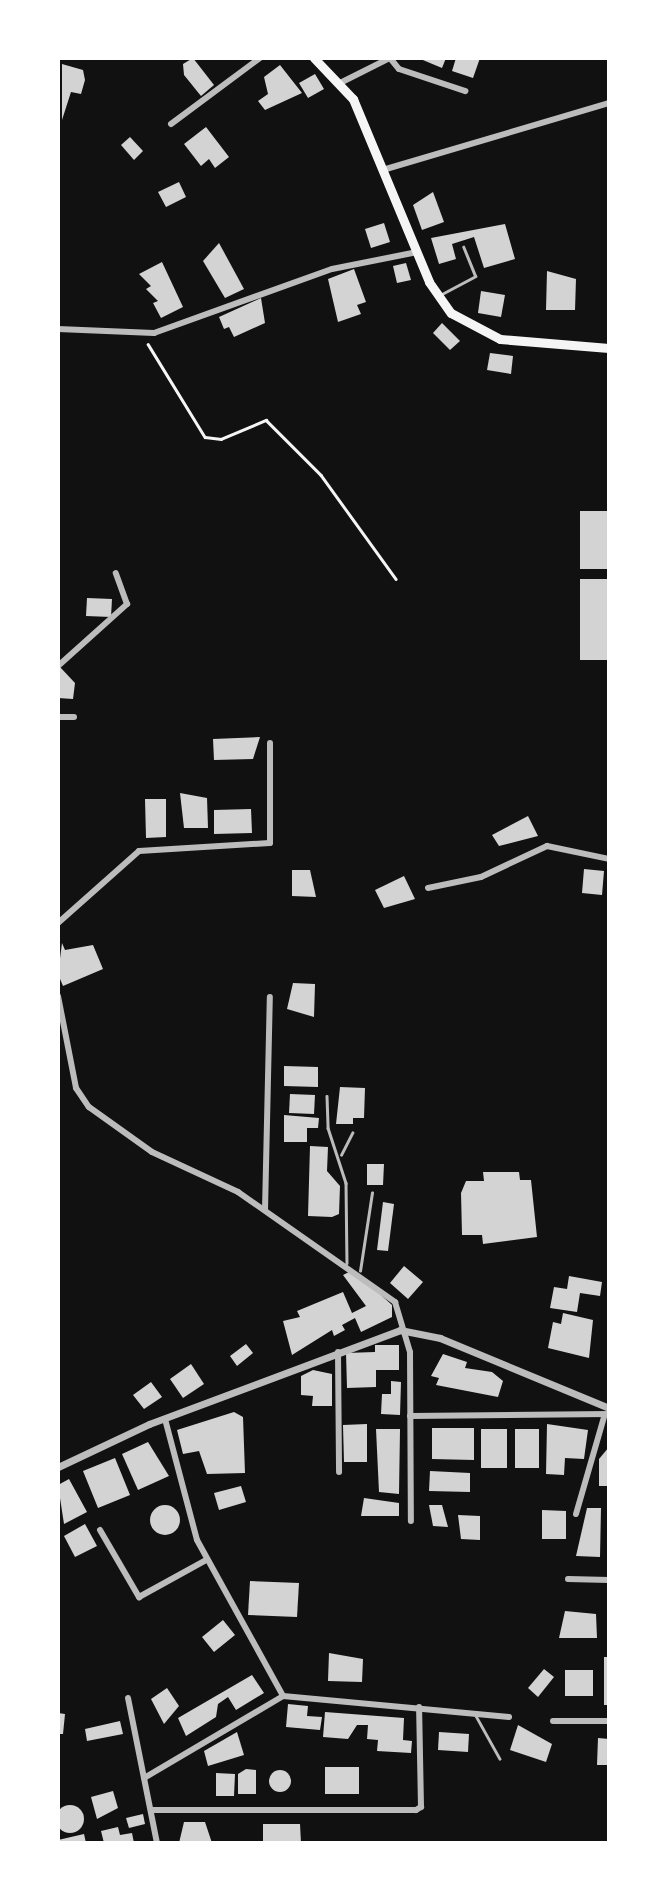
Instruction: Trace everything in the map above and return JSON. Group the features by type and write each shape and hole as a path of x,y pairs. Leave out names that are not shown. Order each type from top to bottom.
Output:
{"main road":[{"path":"314,58 340,83 386,169 417,252 437,296 464,324 500,339 609,348"}],"street":[{"path":"171,124 260,58"},
{"path":"340,83 390,58 399,69 465,91"},
{"path":"386,169 609,103"},
{"path":"58,329 144,334 332,269 417,252"},
{"path":"58,666 127,604 116,573"},
{"path":"58,717 74,717"},
{"path":"58,923 142,850 270,843 270,743"},
{"path":"428,888 481,877 547,846 609,859"},
{"path":"58,996 76,1088 89,1107 152,1152 217,1180 265,1210 360,1271 396,1302 406,1330 411,1521"},
{"path":"265,1210 270,997"},
{"path":"58,1467 165,1419 250,1391 338,1350 406,1330 440,1338 609,1408"},
{"path":"338,1350 339,1472"},
{"path":"410,1416 607,1415 576,1514"},
{"path":"165,1419 185,1506 206,1560 283,1696"},
{"path":"100,1530 139,1597 206,1560"},
{"path":"568,1579 609,1580"},
{"path":"144,1778 283,1696 346,1706 419,1707 509,1717"},
{"path":"128,1698 158,1843"},
{"path":"151,1810 416,1810 421,1807 419,1707"},
{"path":"553,1721 609,1721"}],"lane":[{"path":"437,296 475,276 464,247"},
{"path":"327,1096 328,1128 341,1154 347,1263"},
{"path":"341,1154 352,1133"},
{"path":"360,1271 372,1193"},
{"path":"474,1711 500,1759"}],"path":[{"path":"144,334 205,437 221,439 266,420 321,474 396,579"}],"building":[{"path":"193,58 214,85 201,96 184,75 183,64"},
{"path":"418,58 446,58 442,68"},
{"path":"456,58 480,58 473,78 452,71"},
{"path":"62,64 83,70 85,80 81,94 71,92 62,120"},
{"path":"280,65 302,93 265,110 258,101 268,94 264,77"},
{"path":"315,74 324,89 308,98 299,83"},
{"path":"206,127 229,157 215,168 209,159 201,166 184,144"},
{"path":"130,137 143,151 134,160 121,145"},
{"path":"179,182 186,197 166,207 158,192"},
{"path":"433,192 444,222 422,230 413,205"},
{"path":"384,223 390,242 371,248 365,229"},
{"path":"505,224 515,259 484,268 474,237 452,244 456,259 439,264 431,238"},
{"path":"219,243 244,289 225,298 203,261"},
{"path":"162,262 183,307 161,318 153,303 158,301 146,289 151,286 139,274"},
{"path":"406,263 411,280 397,283 393,266"},
{"path":"354,269 366,302 357,305 361,314 338,322 328,279"},
{"path":"547,271 576,279 575,310 546,310"},
{"path":"481,291 505,295 501,317 478,313"},
{"path":"261,298 265,323 234,337 229,327 224,329 219,317"},
{"path":"442,323 460,341 450,350 433,333"},
{"path":"490,353 513,356 511,374 487,370"},
{"path":"580,511 609,511 609,569 580,569"},
{"path":"580,579 609,579 609,660 580,660"},
{"path":"87,598 112,599 111,617 86,616"},
{"path":"60,667 75,683 73,699 58,698"},
{"path":"260,737 253,759 214,760 213,739"},
{"path":"180,793 207,798 208,828 184,828"},
{"path":"145,799 166,799 166,837 146,838"},
{"path":"251,809 252,833 214,834 214,810"},
{"path":"528,816 538,836 499,846 492,835"},
{"path":"584,869 604,871 602,895 582,893"},
{"path":"292,870 310,870 316,897 292,896"},
{"path":"404,876 415,899 384,908 375,890"},
{"path":"62,943 65,950 93,945 103,969 63,986 58,974"},
{"path":"293,983 315,984 314,1017 287,1009"},
{"path":"284,1066 318,1067 318,1087 284,1086"},
{"path":"340,1087 365,1088 364,1118 353,1118 353,1124 336,1124"},
{"path":"290,1094 315,1095 314,1114 289,1113"},
{"path":"284,1115 319,1118 318,1128 307,1128 307,1142 284,1142"},
{"path":"310,1146 328,1147 327,1171 340,1186 339,1214 332,1217 308,1216"},
{"path":"367,1164 384,1164 383,1185 367,1185"},
{"path":"483,1172 519,1172 520,1180 531,1180 537,1237 483,1244 482,1235 462,1235 461,1193 466,1181 484,1181"},
{"path":"383,1202 394,1204 388,1251 377,1250"},
{"path":"404,1266 423,1282 408,1299 390,1283"},
{"path":"353,1270 392,1305 392,1317 361,1332 355,1318 342,1325 345,1330 334,1336 332,1330 292,1355 283,1321 300,1317 297,1311 343,1292 352,1313 366,1306 343,1275"},
{"path":"569,1276 602,1282 600,1296 580,1293 577,1312 550,1308 554,1287 567,1289"},
{"path":"563,1313 593,1320 589,1358 548,1348 553,1322 561,1324"},
{"path":"246,1344 253,1353 237,1366 230,1356"},
{"path":"375,1345 399,1345 399,1370 376,1370 376,1387 347,1388 346,1353 375,1352"},
{"path":"443,1354 467,1362 465,1368 492,1372 503,1381 498,1397 436,1385 439,1378 431,1376"},
{"path":"191,1364 204,1384 183,1398 170,1379"},
{"path":"313,1370 332,1374 332,1406 312,1406 313,1396 301,1395 301,1376"},
{"path":"391,1381 401,1382 400,1415 381,1414 382,1394 391,1394"},
{"path":"151,1382 162,1397 144,1409 133,1395"},
{"path":"234,1412 243,1417 245,1473 207,1474 199,1451 183,1454 177,1430"},
{"path":"367,1424 367,1462 344,1462 343,1425"},
{"path":"547,1424 588,1430 584,1459 565,1458 564,1475 546,1474"},
{"path":"432,1428 474,1428 474,1460 432,1459"},
{"path":"376,1429 400,1429 399,1494 379,1492"},
{"path":"481,1429 507,1429 507,1468 481,1468"},
{"path":"515,1429 539,1429 539,1468 515,1468"},
{"path":"148,1442 169,1476 138,1490 122,1454"},
{"path":"609,1447 609,1486 599,1486 599,1459"},
{"path":"115,1458 130,1495 98,1508 83,1471"},
{"path":"430,1471 470,1473 470,1492 429,1491"},
{"path":"69,1479 87,1512 64,1524 58,1485"},
{"path":"241,1486 246,1502 219,1510 214,1493"},
{"path":"364,1498 399,1503 399,1516 361,1516"},
{"path":"165,1505 176,1509 180,1520 176,1531 165,1535 154,1531 150,1520 154,1509"},
{"path":"429,1505 442,1505 448,1527 433,1526"},
{"path":"587,1508 601,1508 600,1557 576,1556"},
{"path":"542,1510 566,1511 566,1539 542,1539"},
{"path":"458,1515 480,1516 480,1540 461,1539"},
{"path":"85,1524 97,1546 75,1557 64,1536"},
{"path":"250,1581 299,1583 297,1617 248,1615"},
{"path":"565,1611 596,1614 597,1638 559,1638"},
{"path":"223,1620 235,1635 214,1652 202,1637"},
{"path":"329,1653 363,1659 362,1682 328,1681"},
{"path":"604,1657 609,1657 609,1705 604,1705"},
{"path":"544,1669 554,1677 538,1697 528,1688"},
{"path":"565,1670 593,1670 593,1696 565,1696"},
{"path":"252,1675 264,1693 236,1710 228,1697 218,1704 216,1717 186,1736 178,1718"},
{"path":"167,1688 179,1706 164,1724 151,1699"},
{"path":"288,1704 308,1706 307,1716 322,1717 320,1730 286,1727"},
{"path":"325,1712 404,1718 403,1740 412,1741 411,1753 377,1751 378,1740 367,1739 368,1725 357,1725 348,1739 323,1737"},
{"path":"58,1713 65,1714 63,1734 58,1734"},
{"path":"120,1721 123,1734 87,1741 85,1729"},
{"path":"518,1725 552,1744 546,1762 510,1750"},
{"path":"237,1732 244,1755 208,1766 204,1751"},
{"path":"439,1732 469,1734 468,1752 438,1750"},
{"path":"598,1738 609,1739 609,1765 597,1765"},
{"path":"325,1767 359,1767 359,1794 325,1794"},
{"path":"246,1769 256,1770 256,1794 238,1794 238,1774"},
{"path":"276,1770 284,1770 291,1777 291,1785 284,1792 276,1792 269,1785 269,1777"},
{"path":"216,1773 235,1774 234,1796 216,1796"},
{"path":"113,1791 118,1808 97,1819 91,1797"},
{"path":"70,1805 80,1809 84,1819 80,1829 70,1833 60,1829 56,1819 60,1809"},
{"path":"143,1814 145,1824 129,1828 126,1818"},
{"path":"184,1822 205,1822 212,1843 179,1843"},
{"path":"263,1824 300,1824 301,1843 263,1843"},
{"path":"118,1827 120,1835 132,1833 134,1843 104,1843 101,1831"},
{"path":"84,1834 86,1843 58,1843 58,1840"}]}
